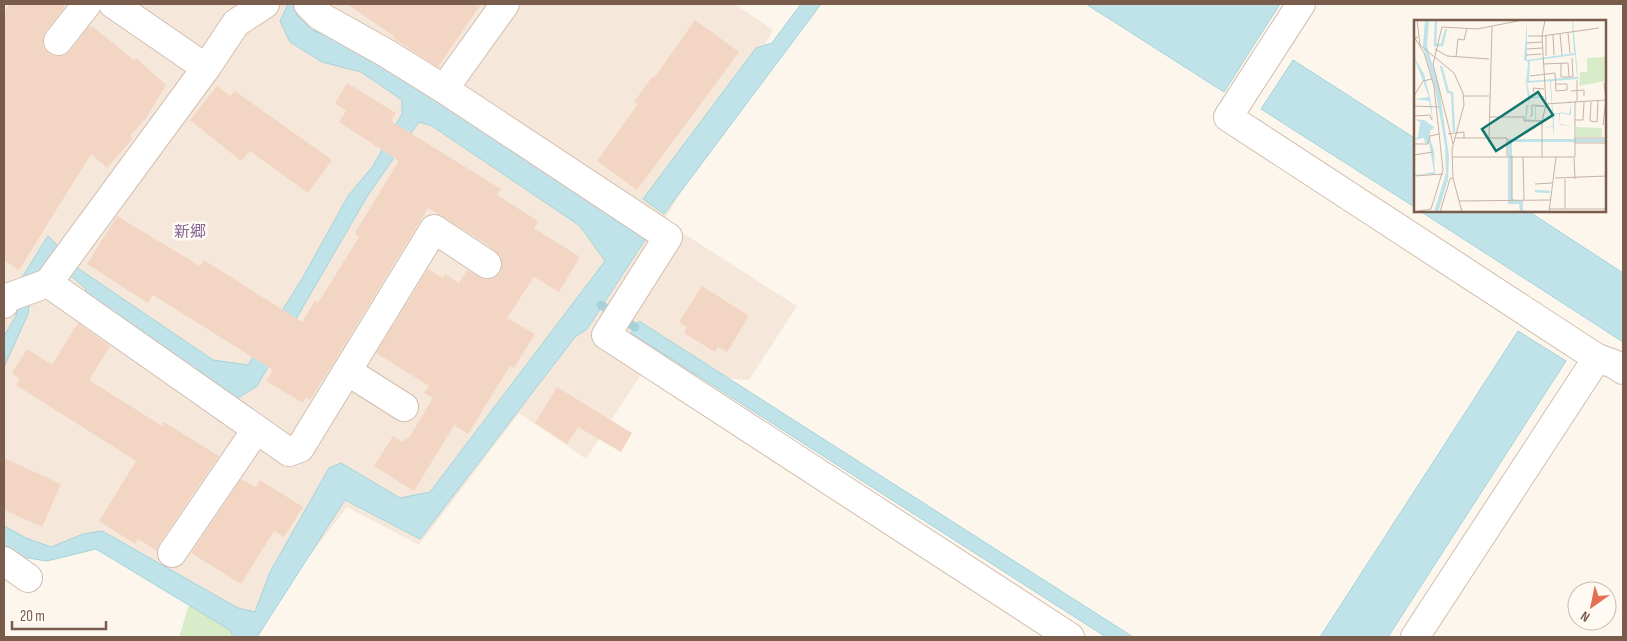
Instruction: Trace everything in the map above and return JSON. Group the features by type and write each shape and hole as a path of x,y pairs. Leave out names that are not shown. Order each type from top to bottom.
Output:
{"street":[{"path":"58,41 87,4"},
{"path":"113,4 206,68"},
{"path":"262,4 236,23 206,68 30,287 289,452 300,448 434,229 487,264"},
{"path":"444,89 504,4"},
{"path":"1301,4 1228,116 1597,358 1614,364 1623,370"},
{"path":"309,5 320,16 386,53 444,89 668,237 606,335 1070,637"},
{"path":"1414,637 1597,358"},
{"path":"347,371 404,406"},
{"path":"172,553 256,430"},
{"path":"4,561 28,578"}],"shaded area":[{"path":"4,4 735,4 773,30 664,221 797,306 749,380 642,373 586,459 519,413 419,545 347,507 251,632 103,541 54,554 4,538"}],"green space":[{"path":"189,605 231,630 233,637 179,637"}],"water":[{"path":"288,4 300,4 296,14 312,30 348,44 635,227 645,240 587,329 575,337 420,539 345,500 258,637 233,637 230,630 96,549 47,561 22,557 4,545 4,526 26,538 51,547 83,534 102,531 238,608 255,612 270,572 329,468 341,463 400,498 430,492 605,261 580,226 432,126 419,122 368,195 257,386 235,400 84,297 86,289 51,259 33,281 28,314 4,367 4,336 16,316 21,279 48,236 59,247 57,254 213,360 248,365 302,279 348,196 373,166 402,114 402,100 361,72 322,62 290,42 280,21"},
{"path":"801,4 821,4 664,214 643,199 756,48 772,43"},
{"path":"1086,4 1280,4 1224,92"},
{"path":"1293,60 1414,138 1414,207 1261,109"},
{"path":"1422,212 1530,212 1623,273 1623,342"},
{"path":"639,321 1133,637 1106,637 631,333"},
{"path":"1518,331 1566,361 1388,637 1320,637"}],"building":[{"path":"10,4 61,4 65,7 46,31 43,38 43,46 49,54 56,56 64,55 70,51 89,26 91,28 92,26 134,60 136,58 166,85 146,118 130,136 133,138 107,168 91,154 19,270 4,260 4,12"},
{"path":"347,4 481,4 438,67 393,38 394,36"},
{"path":"695,20 739,52 637,190 597,161 638,104 634,102 652,77 654,78"},
{"path":"347,83 396,113 391,121 501,189 497,195 538,221 534,228 580,257 559,292 534,277 507,318 535,334 514,368 510,366 468,434 454,425 414,491 374,466 393,436 403,442 408,439 433,398 424,393 429,386 376,353 428,269 443,278 445,274 459,283 467,270 486,280 494,278 500,273 501,257 485,243 428,208 310,400 306,398 303,403 266,381 273,370 153,295 148,303 87,264 117,216 200,266 204,260 302,322 315,301 318,303 359,237 355,234 356,231 399,161 339,122 346,111 335,103"},
{"path":"217,86 230,96 235,91 332,160 308,193 250,151 241,161 190,120"},
{"path":"702,286 749,316 727,352 718,347 715,352 684,333 687,327 679,322"},
{"path":"78,323 110,346 89,380 162,426 164,422 219,456 159,544 157,551 138,539 135,544 99,521 136,461 16,385 20,379 12,373 27,349 52,365"},
{"path":"557,387 632,433 621,452 578,427 567,444 535,423"},
{"path":"4,458 61,484 42,527 4,510"},
{"path":"241,479 256,487 260,480 303,507 284,537 274,531 241,584 191,553"}],"waterway":[{"path":"601,305 635,327"}],"district":[{"name":"新郷","path":"190,231"}]}
